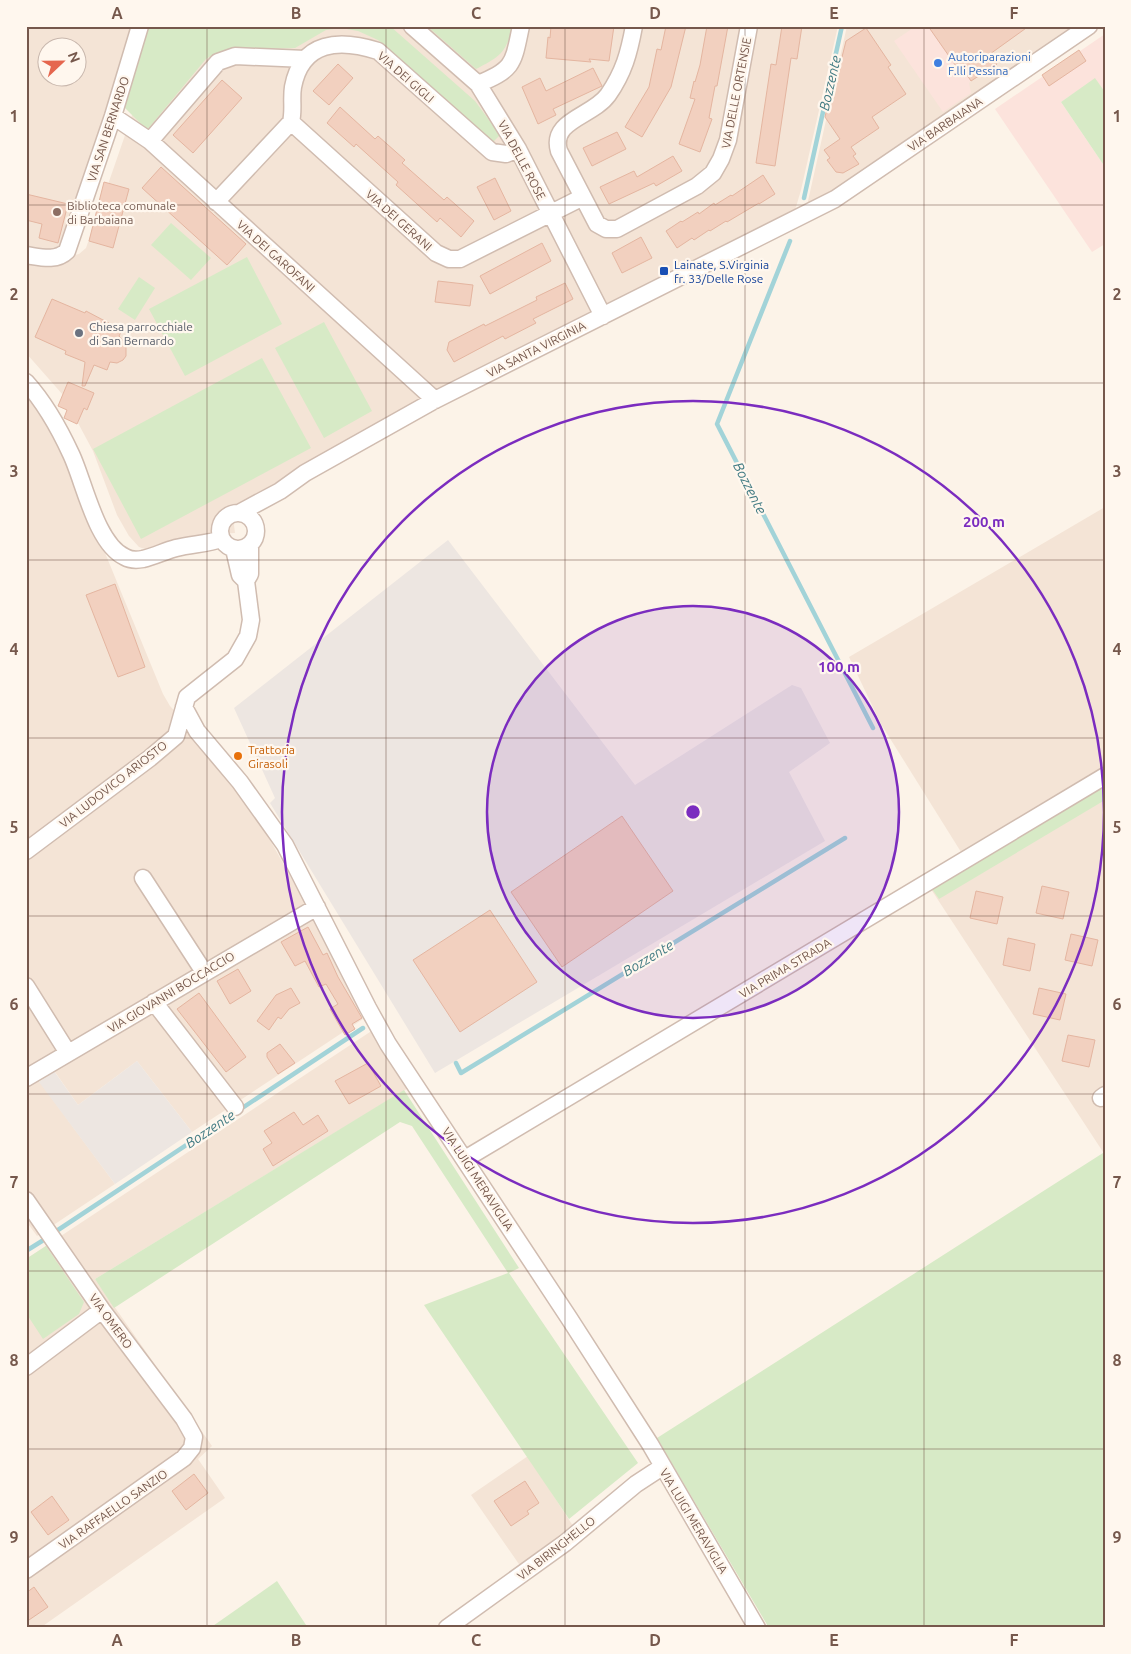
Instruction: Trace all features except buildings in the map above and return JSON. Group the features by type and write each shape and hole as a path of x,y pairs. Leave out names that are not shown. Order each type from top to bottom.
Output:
{"street":[{"name":"VIA SAN BERNARDO","path":"26,255 54,258 61,257 67,251 113,116 140,26"},
{"name":"VIA DELLE ROSE","path":"412,26 478,84 518,148 603,316"},
{"path":"478,84 510,66 514,58 521,26"},
{"name":"VIA DELLE ORTENSIE","path":"634,26 628,59 618,80 606,97 591,111 564,126 558,134 559,151 597,224 606,230 617,229 697,186 713,173 728,140 749,26"},
{"name":"VIA BARBAIANA","path":"799,218 835,199 1089,26"},
{"name":"VIA DEI GIGLI","path":"305,59 320,48 338,44 357,45 378,51 492,152 506,154 518,148"},
{"path":"150,141 218,62 235,56 305,59"},
{"path":"216,202 290,122 293,113 293,90 298,70 305,59"},
{"name":"VIA DEI GAROFANI","path":"113,116 150,141 435,400"},
{"name":"VIA DEI GERANI","path":"290,122 436,253 449,259 460,259 583,197"},
{"name":"VIA SANTA VIRGINIA","path":"239,513 280,491 305,473 435,400 799,218"},
{"path":"26,382 42,400 69,450 96,520 114,550 125,558 137,560 184,546 228,544 242,549 250,545 255,539 256,528 250,517 239,513 230,515 222,521 220,532 228,544 240,576 246,582"},
{"name":"VIA SANTA VIRGINIA","path":"256,528 280,491"},
{"path":"184,707 187,697 235,659 248,636 251,620 246,582 250,574 250,545"},
{"name":"VIA LUIGI MERAVIGLIA","path":"184,707 197,731 240,782 285,845 388,1044 650,1444 758,1628"},
{"name":"VIA LUDOVICO ARIOSTO","path":"26,851 150,758 176,736 184,707"},
{"path":"176,736 197,731"},
{"name":"VIA PRIMA STRADA","path":"465,1159 1105,776"},
{"path":"143,878 204,972"},
{"name":"VIA GIOVANNI BOCCACCIO","path":"26,1078 317,907"},
{"path":"26,986 68,1053"},
{"path":"154,1002 235,1108"},
{"name":"VIA OMERO","path":"26,1200 102,1310 184,1419 191,1430 194,1442"},
{"path":"26,1367 102,1310"},
{"name":"VIA RAFFAELLO SANZIO","path":"26,1570 184,1458 194,1442"},
{"name":"VIA BIRINGHELLO","path":"447,1628 565,1543 636,1484 662,1467"}],"shaded area":[{"path":"26,26 136,26 71,256 79,254 86,248 132,115 157,26 838,26 801,190 793,217 237,514 234,525 235,533 218,534 154,552 139,547 129,536 117,515 93,451 63,395 26,353"},
{"path":"847,26 1085,26 806,210"},
{"path":"916,26 964,26 982,52 961,66 971,81 969,83 971,93 943,112 894,41"},
{"path":"1105,34 1105,92 1095,79 1061,102 1105,167 1105,244 1092,252 995,109"},
{"path":"26,392 39,406 64,453 163,694 170,706 191,729 260,822 313,917 363,1019 192,1132 137,1061 78,1105 55,1072 39,1081 115,1184 37,1236 26,1221"},
{"path":"1105,507 1105,1155 923,877 961,852 881,724 849,657"},
{"path":"448,540 635,785 792,685 801,688 830,743 789,772 825,841 435,1073 270,803 275,798 234,708"},
{"path":"373,1030 410,1087 95,1279 212,1446 198,1459 225,1498 40,1628 26,1628 26,1259"},
{"path":"137,1061 192,1132 115,1184 39,1082 54,1071 78,1105"},
{"path":"528,1456 575,1529 523,1570 471,1495"}],"green space":[{"path":"149,26 390,26 475,101 500,135 493,142 378,40 358,31 341,28 326,30 295,48 228,50 216,53 206,59 147,130 123,106"},
{"path":"427,26 512,26 508,42 501,53 476,69"},
{"path":"1095,78 1105,92 1105,167 1061,102"},
{"path":"171,223 211,258 191,280 151,245"},
{"path":"247,257 282,324 185,376 149,309"},
{"path":"139,277 155,288 135,320 118,309"},
{"path":"324,322 372,411 324,438 275,348"},
{"path":"262,358 311,448 141,539 93,449"},
{"path":"1105,784 1105,800 939,899 932,889"},
{"path":"404,1090 519,1268 509,1273 638,1463 569,1519 424,1305 508,1273 412,1126 400,1122 114,1308 95,1279"},
{"path":"1103,1153 1105,1155 1105,1628 769,1628 657,1438"},
{"path":"46,1246 84,1302 79,1314 43,1339 26,1313 26,1259"},
{"path":"277,1581 308,1628 210,1628"}],"waterway":[{"name":"Bozzente","path":"804,198 842,26"},
{"name":"Bozzente","path":"790,241 717,424 873,728"},
{"name":"Bozzente","path":"456,1063 461,1073 845,838"},
{"name":"Bozzente","path":"58,1230 363,1028"},
{"name":"Bozzente","path":"26,1251 42,1241"}],"place":[{"name":"Autoriparazioni F.lli Pessina","path":"938,63"},
{"name":"Biblioteca comunale di Barbaiana","path":"57,212"},
{"name":"Lainate, S.Virginia fr. 33/Delle Rose","path":"664,271"},
{"name":"Chiesa parrocchiale di San Bernardo","path":"79,333"},
{"name":"Trattoria Girasoli","path":"238,756"}]}
